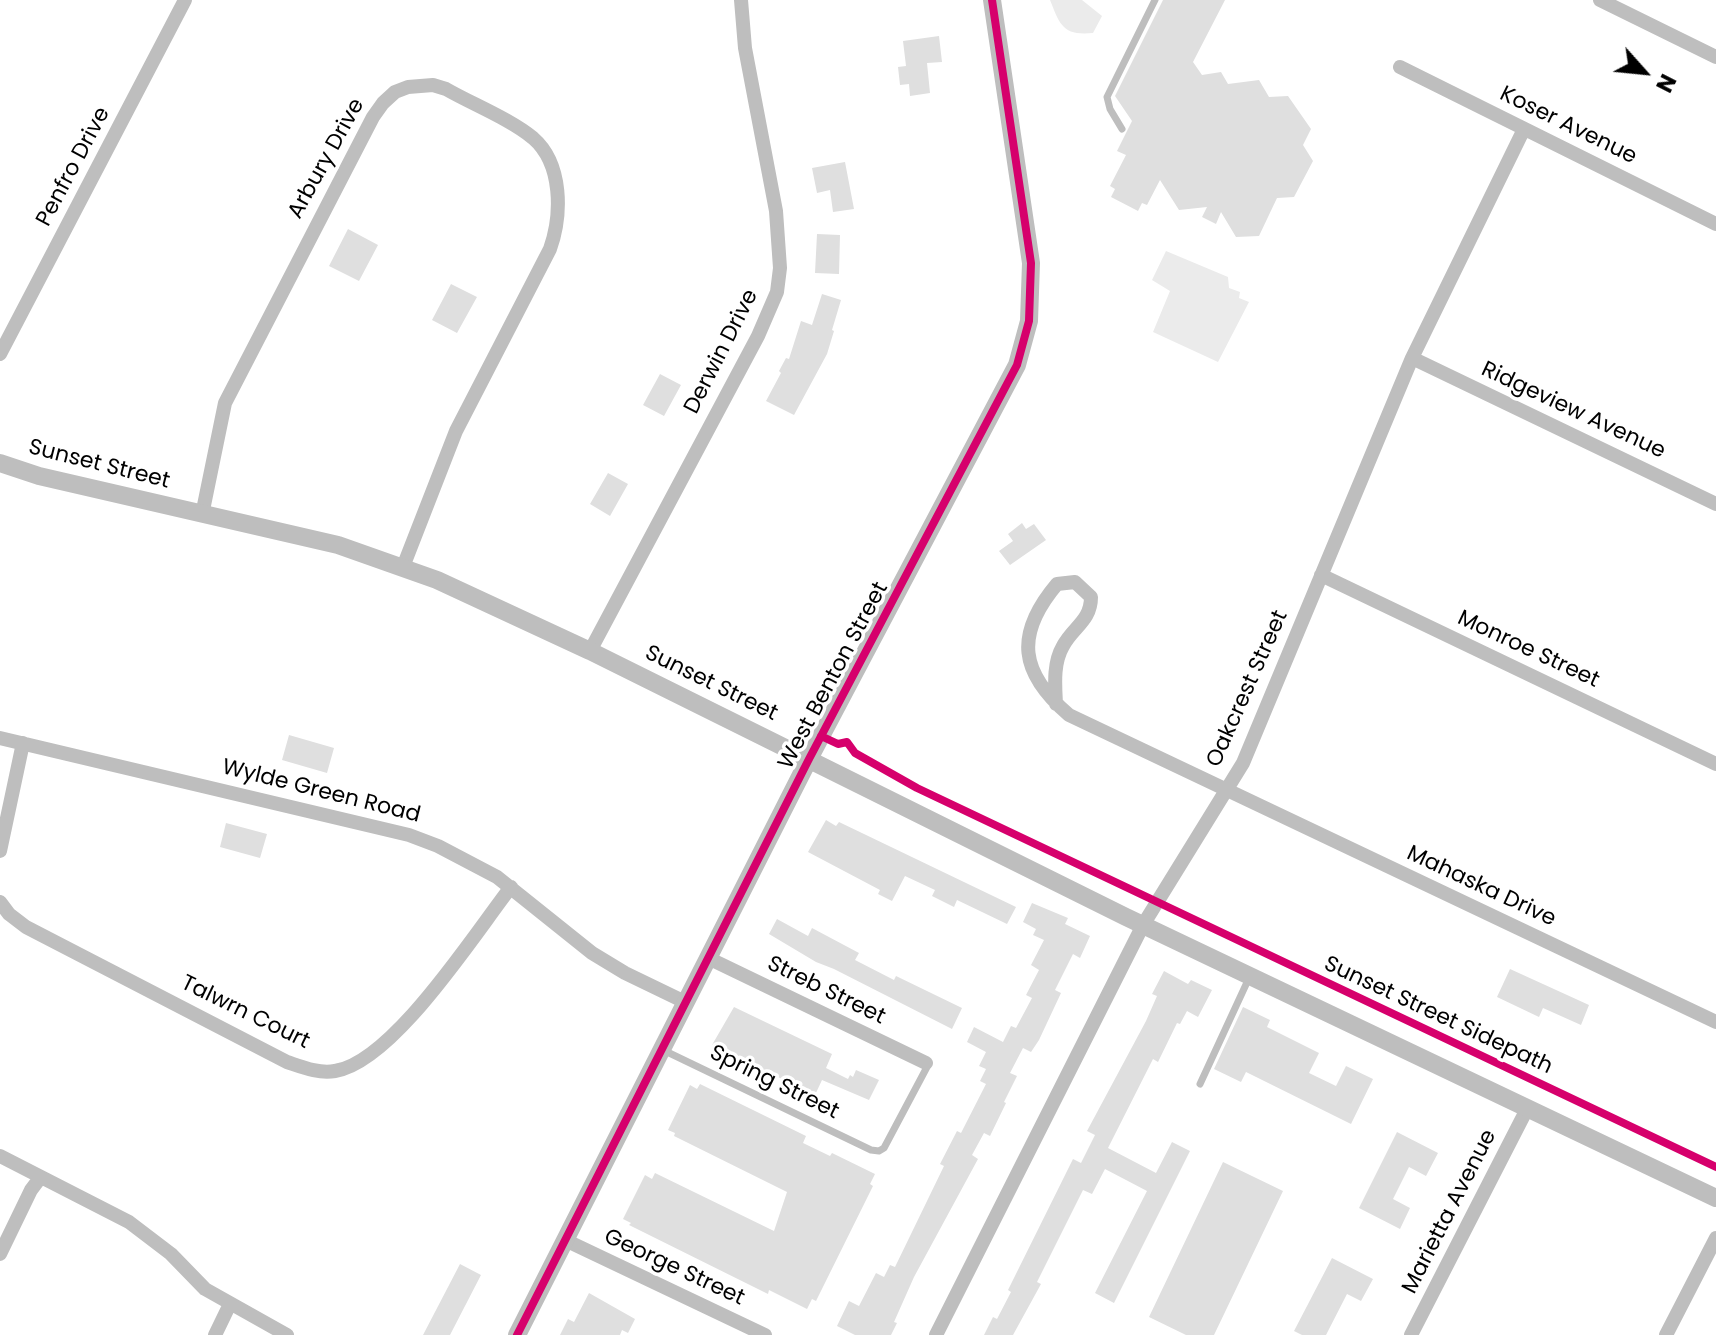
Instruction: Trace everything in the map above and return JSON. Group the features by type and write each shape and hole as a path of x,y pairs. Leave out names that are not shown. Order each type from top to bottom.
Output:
{"street":[{"name":"Penfro Drive","path":"0,354 185,0"},
{"name":"Derwin Drive","path":"590,651 758,336 777,292 780,268 776,211 745,48 741,0"},
{"name":"West Benton Street","path":"517,1335 809,759 1017,365 1032,295 1031,263 992,0"},
{"path":"1600,0 1716,57"},
{"name":"Koser Avenue","path":"1400,67 1716,224"},
{"name":"Arbury Drive","path":"202,515 225,403 354,151 383,103 395,92 408,87 433,85 446,89 535,140 546,154 557,186 558,220 550,249 456,431 403,567"},
{"name":"Oakcrest Street","path":"936,1335 1143,925 1227,791 1256,734 1412,358 1524,129"},
{"name":"Ridgeview Avenue","path":"1412,358 1716,504"},
{"name":"Sunset Street","path":"0,463 39,476 338,545 451,586 590,651 1143,925 1716,1198"},
{"name":"Monroe Street","path":"1321,575 1716,764"},
{"path":"1075,582 1091,597 1091,608 1085,621 1062,646 1057,661 1056,704 1034,677 1028,647 1030,632 1042,605 1057,584 1075,582"},
{"name":"Mahaska Drive","path":"1056,704 1085,724 1716,1022"},
{"name":"Wylde Green Road","path":"0,738 409,835 476,865 511,887 592,953 685,1002"},
{"path":"0,851 23,743"},
{"name":"Talwrn Court","path":"0,902 9,914 39,934 287,1062 317,1071 335,1071 354,1064 374,1051 411,1016 511,887"},
{"name":"Streb Street","path":"708,958 926,1063"},
{"name":"Marietta Avenue","path":"1411,1335 1527,1109"},
{"path":"0,1156 129,1222 171,1254 205,1289 287,1335"},
{"path":"0,1254 40,1178"},
{"path":"1666,1335 1716,1238"},
{"name":"George Street","path":"565,1240 765,1335"},
{"path":"215,1335 230,1304"}],"lane":[{"path":"1122,129 1107,97 1155,0"},
{"path":"1200,1084 1250,976"},
{"name":"Spring Street","path":"661,1049 871,1150 879,1151 884,1148 927,1067 926,1063"}],"shaded area":[{"path":"1050,0 1082,0 1102,16 1093,33 1075,33 1060,22"},
{"path":"1166,251 1228,277 1229,288 1240,292 1239,298 1249,302 1218,362 1153,332 1170,291 1152,280"}],"building":[{"path":"1163,0 1225,0 1193,62 1202,75 1221,72 1228,84 1259,80 1269,97 1288,96 1311,129 1303,145 1313,161 1294,197 1277,198 1259,236 1236,237 1221,212 1216,224 1202,217 1207,207 1179,210 1160,180 1147,205 1142,203 1138,211 1111,197 1115,189 1110,186 1126,155 1117,151 1132,121 1115,96"},
{"path":"939,36 942,62 927,63 930,93 910,96 909,84 900,85 898,67 906,66 903,41"},
{"path":"845,162 854,209 833,212 830,190 817,193 812,168"},
{"path":"348,229 378,245 359,281 329,266"},
{"path":"817,234 840,235 839,274 815,273"},
{"path":"451,284 477,297 457,333 432,320"},
{"path":"822,294 841,300 834,331 827,354 794,415 766,401 786,358 789,359 801,321 812,325"},
{"path":"660,374 681,385 664,416 643,405"},
{"path":"608,473 628,484 610,516 590,504"},
{"path":"1022,523 1026,529 1034,524 1046,540 1010,565 999,551 1013,541 1008,534"},
{"path":"289,735 334,748 327,773 282,760"},
{"path":"826,820 836,826 839,822 1016,907 1007,924 957,900 954,907 932,896 935,890 905,876 892,901 878,894 880,890 808,852"},
{"path":"226,823 267,834 260,858 220,847"},
{"path":"1032,903 1068,918 1065,924 1090,936 1080,958 1073,954 1055,990 1061,993 1039,1040 1031,1052 1023,1048 1010,1073 1017,1076 1006,1103 990,1136 984,1133 972,1155 978,1159 914,1277 891,1335 855,1335 837,1326 849,1301 859,1306 876,1273 884,1277 890,1265 895,1267 944,1166 940,1164 957,1131 961,1133 986,1084 980,1081 986,1069 979,1066 986,1052 967,1042 974,1027 1003,1042 1011,1026 1016,1028 1032,998 1026,995 1039,970 1031,965 1044,940 1033,935 1036,929 1023,922"},
{"path":"777,919 808,936 812,928 859,953 855,960 962,1008 952,1029 816,962 769,934"},
{"path":"1510,969 1589,1005 1581,1025 1543,1008 1539,1017 1497,997"},
{"path":"1164,971 1188,984 1191,980 1212,990 1198,1017 1187,1011 1180,1024 1177,1023 1158,1062 1153,1059 1108,1148 1156,1173 1172,1142 1190,1151 1114,1303 1095,1293 1147,1191 1105,1169 1092,1194 1083,1190 1037,1282 1041,1284 1013,1335 984,1335 993,1317 997,1319 1011,1292 1008,1290 1073,1159 1081,1163 1095,1135 1087,1131 1146,1021 1157,996 1152,994"},
{"path":"734,1007 832,1054 826,1068 848,1079 850,1075 853,1077 856,1070 879,1080 869,1100 822,1080 815,1095 712,1045"},
{"path":"1243,1007 1270,1020 1267,1027 1319,1053 1309,1073 1336,1086 1346,1066 1373,1079 1351,1124 1246,1072 1241,1082 1214,1069"},
{"path":"700,1084 806,1136 803,1143 875,1174 870,1184 873,1186 816,1301 812,1299 807,1309 769,1290 768,1294 629,1225 631,1223 623,1219 645,1175 652,1179 655,1173 774,1231 787,1192 674,1136 675,1133 668,1130 690,1085 697,1089"},
{"path":"1397,1132 1438,1153 1426,1176 1409,1167 1393,1199 1410,1208 1400,1229 1359,1208"},
{"path":"1223,1162 1283,1191 1214,1335 1186,1335 1149,1317"},
{"path":"1332,1258 1373,1279 1361,1301 1347,1294 1326,1335 1302,1335 1294,1331"},
{"path":"460,1264 481,1275 450,1335 423,1335"},
{"path":"589,1293 635,1319 628,1333 622,1330 620,1335 560,1335 568,1319 574,1322"}],"cycle path":[{"path":"517,1335 809,759 1017,365 1029,321 1031,263 992,0"},
{"name":"Sunset Street Sidepath","path":"821,736 838,744 847,742 855,753 917,788 1716,1167"}]}
